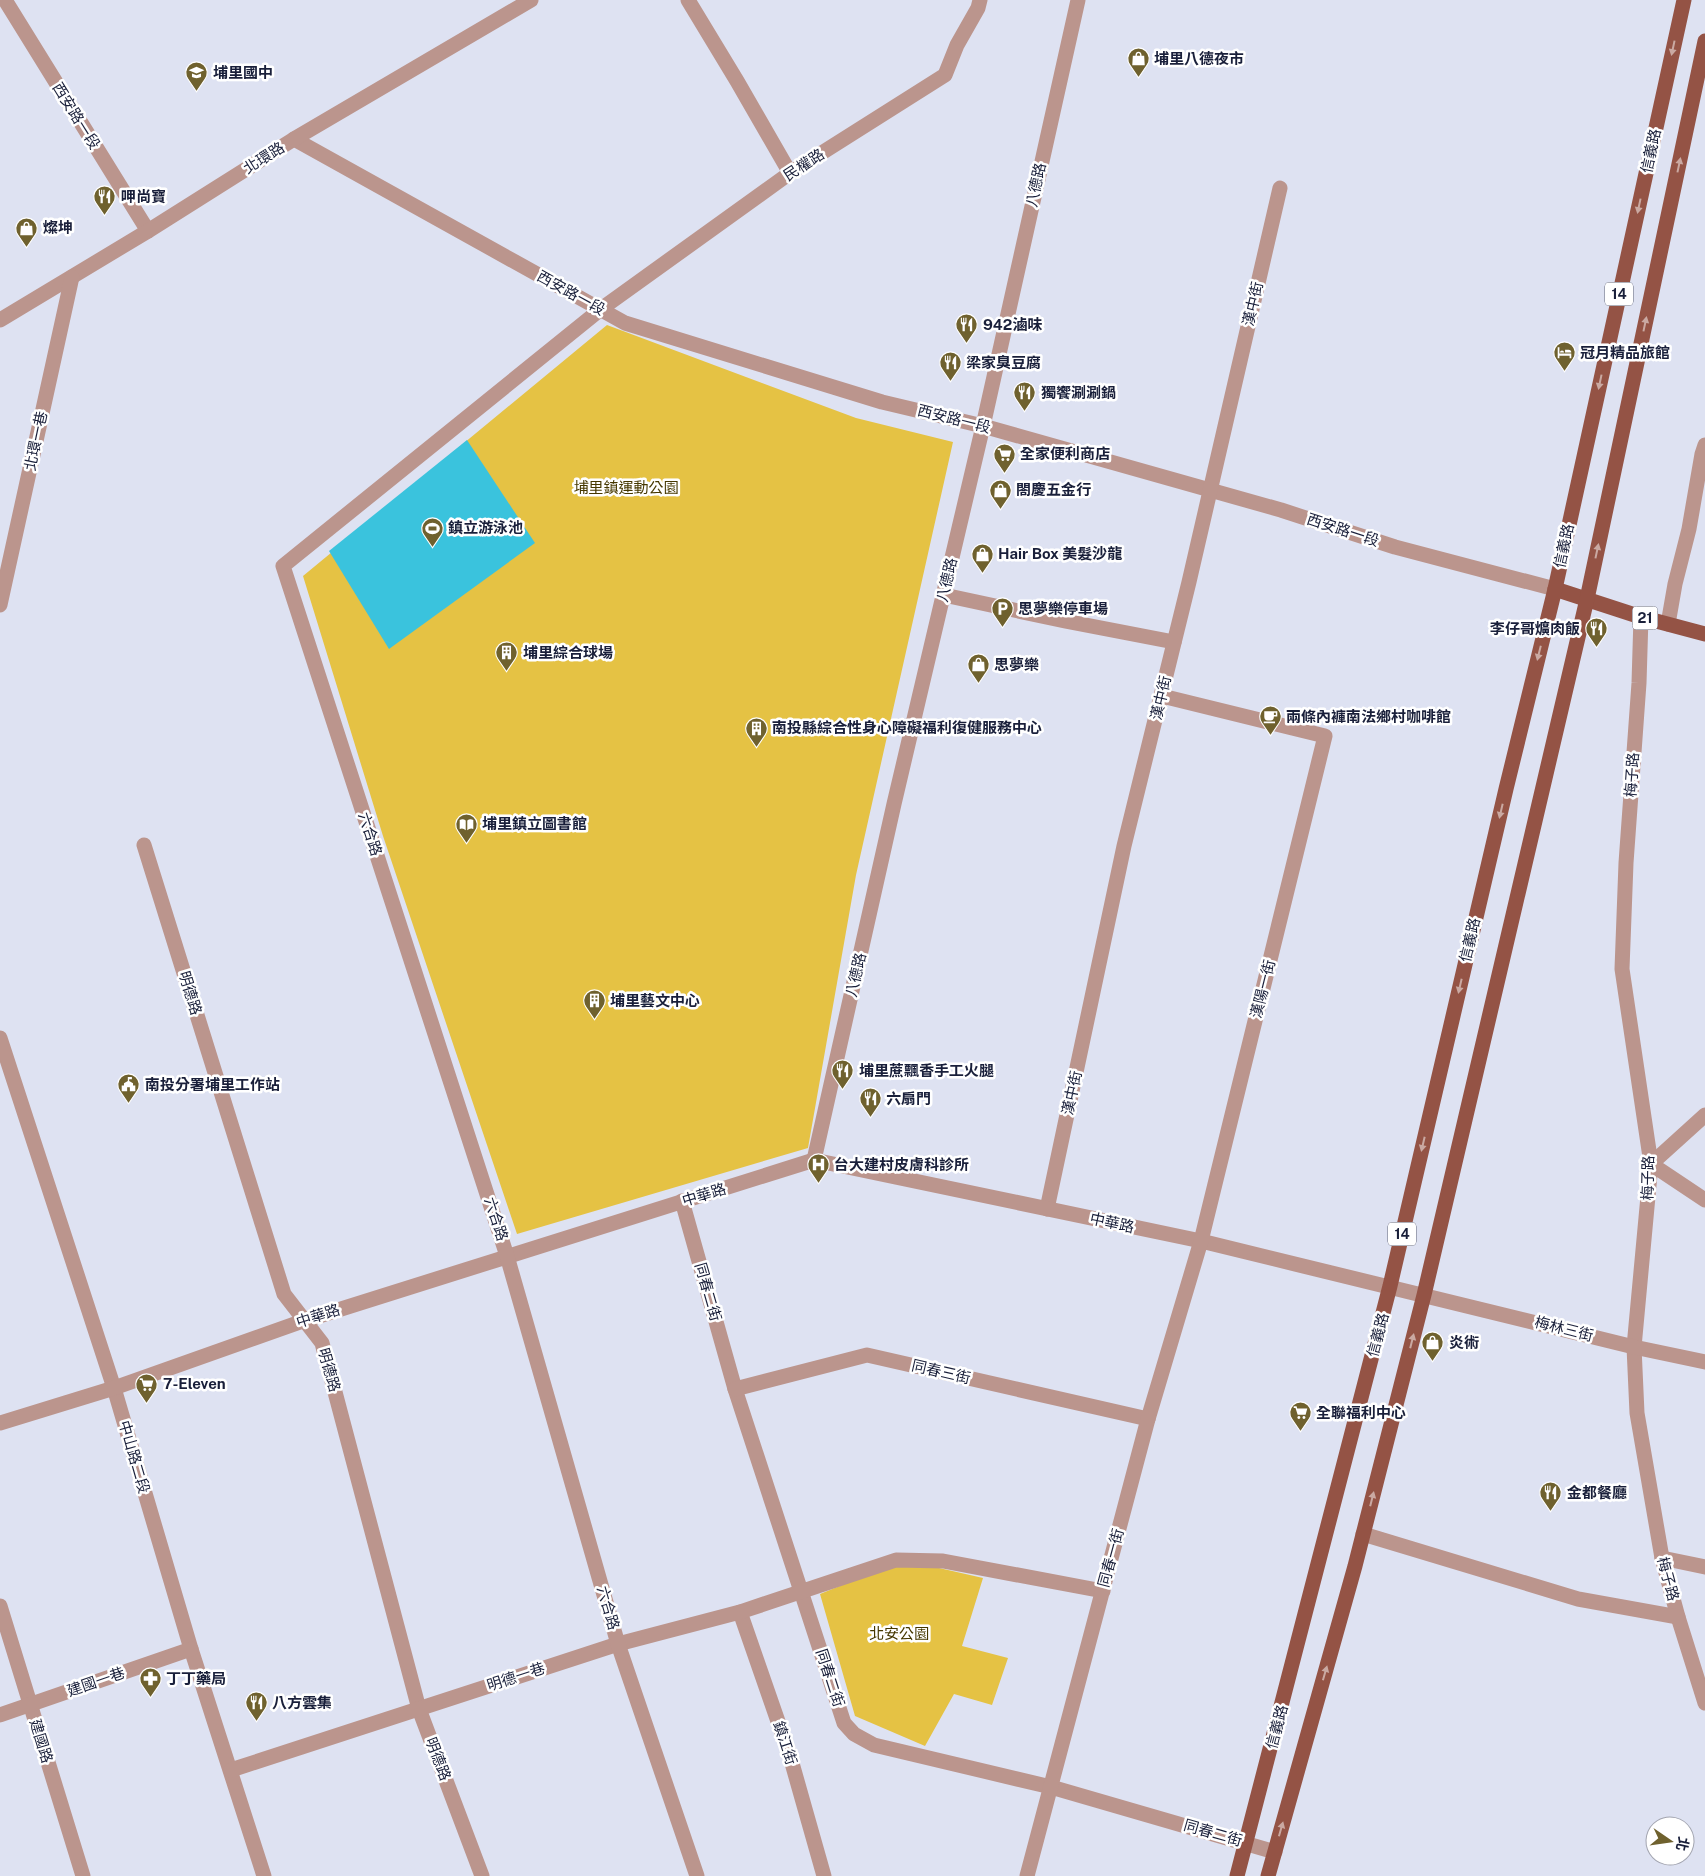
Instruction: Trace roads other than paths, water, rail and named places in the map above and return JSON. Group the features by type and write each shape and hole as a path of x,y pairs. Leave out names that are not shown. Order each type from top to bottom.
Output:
{"main road":[{"name":"信義路","path":"1237,1876 1390,1286 1506,789 1555,589 1684,0"},
{"name":"信義路","path":"1268,1876 1363,1534 1424,1295 1587,599 1705,41"},
{"name":"西安路一段","path":"1555,589 1641,617 1705,634"}],"street":[{"name":"西安路一段","path":"5,0 148,231"},
{"name":"北環路","path":"0,320 148,231 294,139 531,0"},
{"path":"688,0 790,173"},
{"name":"民權路","path":"283,566 600,309 790,173 945,75 958,45 978,8 980,0"},
{"name":"八德路","path":"814,1160 894,804 983,426 1078,0"},
{"name":"西安路一段","path":"294,139 625,322 872,399 983,426 1281,510 1395,547 1555,589"},
{"name":"漢中街","path":"1047,1209 1124,846 1162,696 1280,188"},
{"name":"北環一巷","path":"0,605 72,277"},
{"path":"1668,624 1704,451"},
{"name":"六合路","path":"283,566 508,1256 618,1644 696,1876"},
{"path":"944,595 1065,622 1174,642"},
{"name":"梅子路","path":"1641,617 1639,683 1626,863 1622,970 1651,1164 1634,1347 1637,1413 1662,1558 1678,1617 1705,1702"},
{"name":"漢陽一街","path":"1162,696 1325,736 1201,1241"},
{"name":"明德路","path":"144,845 284,1294 303,1321 322,1343 419,1709 482,1876"},
{"name":"中山路二段","path":"0,1038 114,1388 191,1649 264,1876"},
{"path":"1705,1115 1651,1164 1705,1200"},
{"name":"中華路","path":"0,1423 114,1388 303,1321 814,1160 1201,1241 1424,1295"},
{"name":"同春二街","path":"682,1202 735,1389 844,1723 854,1734 874,1745 1051,1787 1247,1842 1275,1852"},
{"name":"同春一街","path":"1027,1876 1148,1419 1201,1241"},
{"name":"梅林三街","path":"1424,1295 1634,1347 1705,1362"},
{"name":"同春三街","path":"735,1389 867,1355 1148,1419"},
{"path":"1363,1534 1578,1599 1678,1617"},
{"path":"1662,1558 1705,1567"},
{"name":"明德一巷","path":"231,1770 618,1644 740,1612 896,1560 943,1561 1103,1591"},
{"name":"建國路","path":"0,1606 83,1876"},
{"name":"鎮江街","path":"740,1612 790,1756 824,1876"},
{"name":"建國一巷","path":"0,1715 191,1649"}],"water":[{"name":"鎮立游泳池","path":"467,440 535,543 389,649 329,551"}],"place":[{"name":"埔里八德夜市","path":"1138,78"},
{"name":"埔里國中","path":"197,92"},
{"name":"呷尚寶","path":"105,216"},
{"name":"燦坤","path":"27,247"},
{"name":"942滷味","path":"967,344"},
{"name":"冠月精品旅館","path":"1564,372"},
{"name":"梁家臭豆腐","path":"950,382"},
{"name":"獨饗涮涮鍋","path":"1025,412"},
{"name":"全家便利商店","path":"1004,473"},
{"name":"閤慶五金行","path":"1000,509"},
{"name":"鎮立游泳池","path":"432,547"},
{"name":"Hair Box 美髮沙龍","path":"982,573"},
{"name":"思夢樂停車場","path":"1002,628"},
{"name":"李仔哥爌肉飯","path":"1596,648"},
{"name":"埔里綜合球場","path":"507,672"},
{"name":"思夢樂","path":"978,684"},
{"name":"兩條內褲南法鄉村咖啡館","path":"1270,736"},
{"name":"南投縣綜合性身心障礙福利復健服務中心","path":"756,747"},
{"name":"埔里鎮立圖書館","path":"466,843"},
{"name":"埔里藝文中心","path":"594,1020"},
{"name":"埔里蔗飄香手工火腿","path":"843,1090"},
{"name":"南投分署埔里工作站","path":"129,1104"},
{"name":"六扇門","path":"870,1118"},
{"name":"台大建村皮膚科診所","path":"818,1184"},
{"name":"炎術","path":"1433,1362"},
{"name":"7-Eleven","path":"147,1403"},
{"name":"全聯福利中心","path":"1300,1432"},
{"name":"金都餐廳","path":"1551,1512"},
{"name":"丁丁藥局","path":"150,1698"},
{"name":"八方雲集","path":"256,1722"}],"park label":[{"name":"埔里鎮運動公園","path":"626,488"},
{"name":"北安公園","path":"899,1634"}]}
